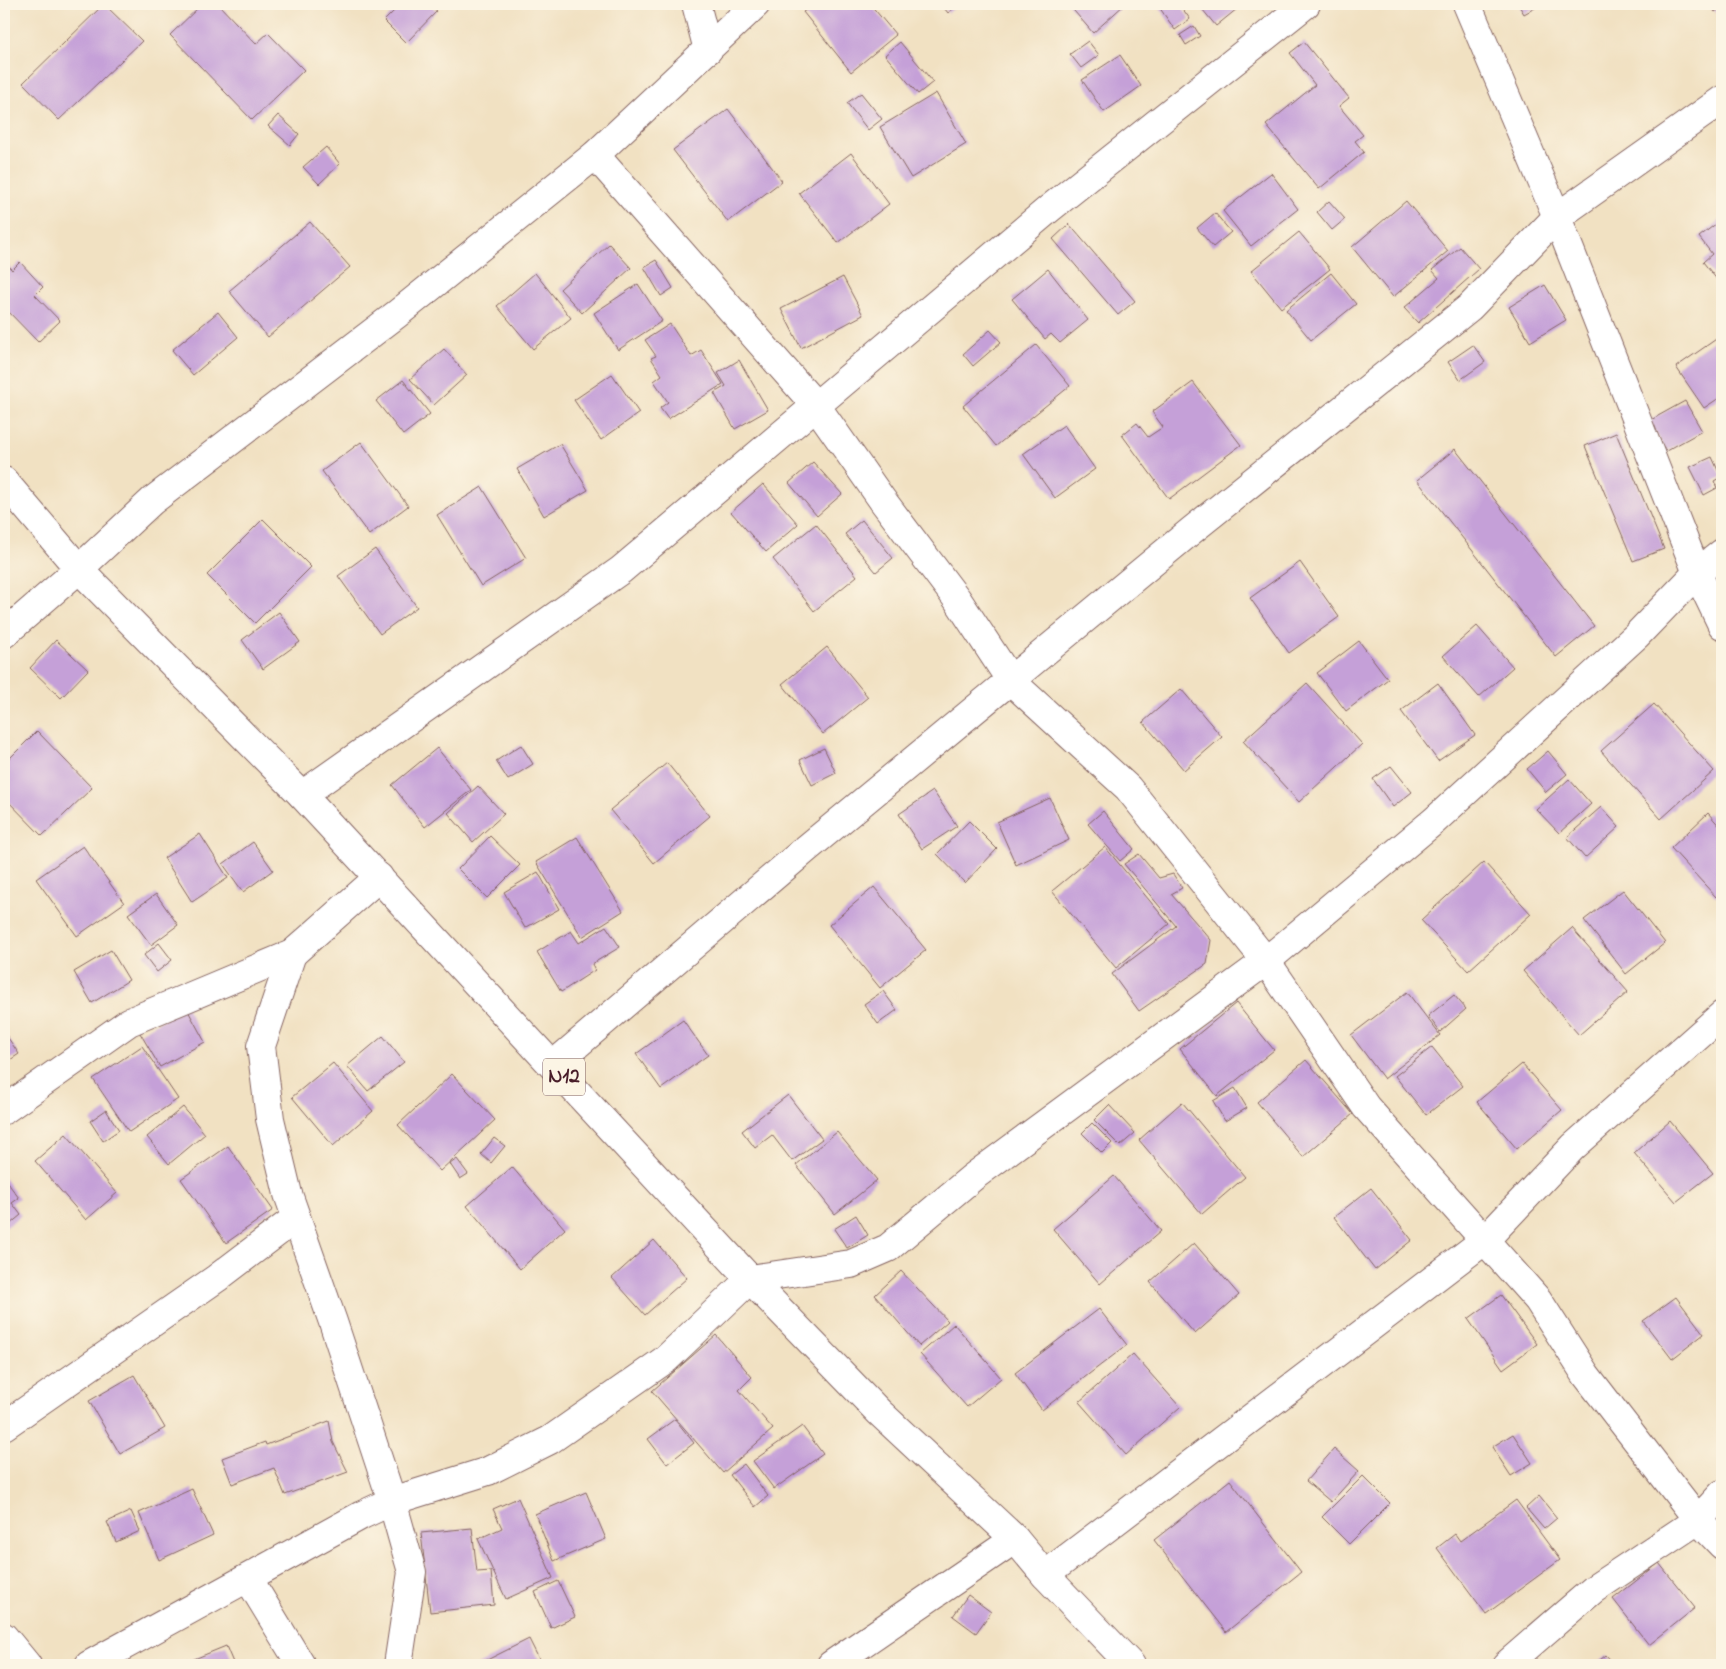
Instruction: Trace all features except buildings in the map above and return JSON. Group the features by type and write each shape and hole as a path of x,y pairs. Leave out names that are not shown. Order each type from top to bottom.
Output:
{"street":[{"path":"696,4 708,50"},
{"path":"4,634 79,569 152,501 397,314 595,155 756,4"},
{"path":"302,795 621,570 817,407 1049,209 1306,4"},
{"path":"1467,4 1557,217 1696,573 1722,625"},
{"path":"553,1065 814,843 1012,681 1192,530 1470,307 1557,217 1722,100"},
{"path":"595,155 817,407 883,501 957,599 1012,681 1128,788 1266,961 1366,1107 1538,1300 1586,1375 1698,1520 1722,1545"},
{"name":"N12","path":"4,481 79,569 302,795 380,877 750,1279 879,1412 1014,1539 1045,1575 1131,1665"},
{"path":"89,1665 362,1515 392,1501 488,1471 550,1440 666,1359 750,1279 851,1264 888,1248 973,1177 1266,961 1434,821 1636,636 1696,573 1722,553"},
{"path":"4,1110 130,1022 292,954 380,877"},
{"path":"292,954 261,1046 270,1119 288,1194 333,1322 392,1501 412,1572 398,1665"},
{"path":"1045,1575 1485,1240 1573,1147 1722,1015"},
{"path":"4,1426 217,1278 296,1218"},
{"path":"1506,1665 1594,1589 1698,1520 1722,1494"},
{"path":"831,1665 1014,1539"},
{"path":"248,1578 301,1665"},
{"path":"4,1638 27,1665"}]}
